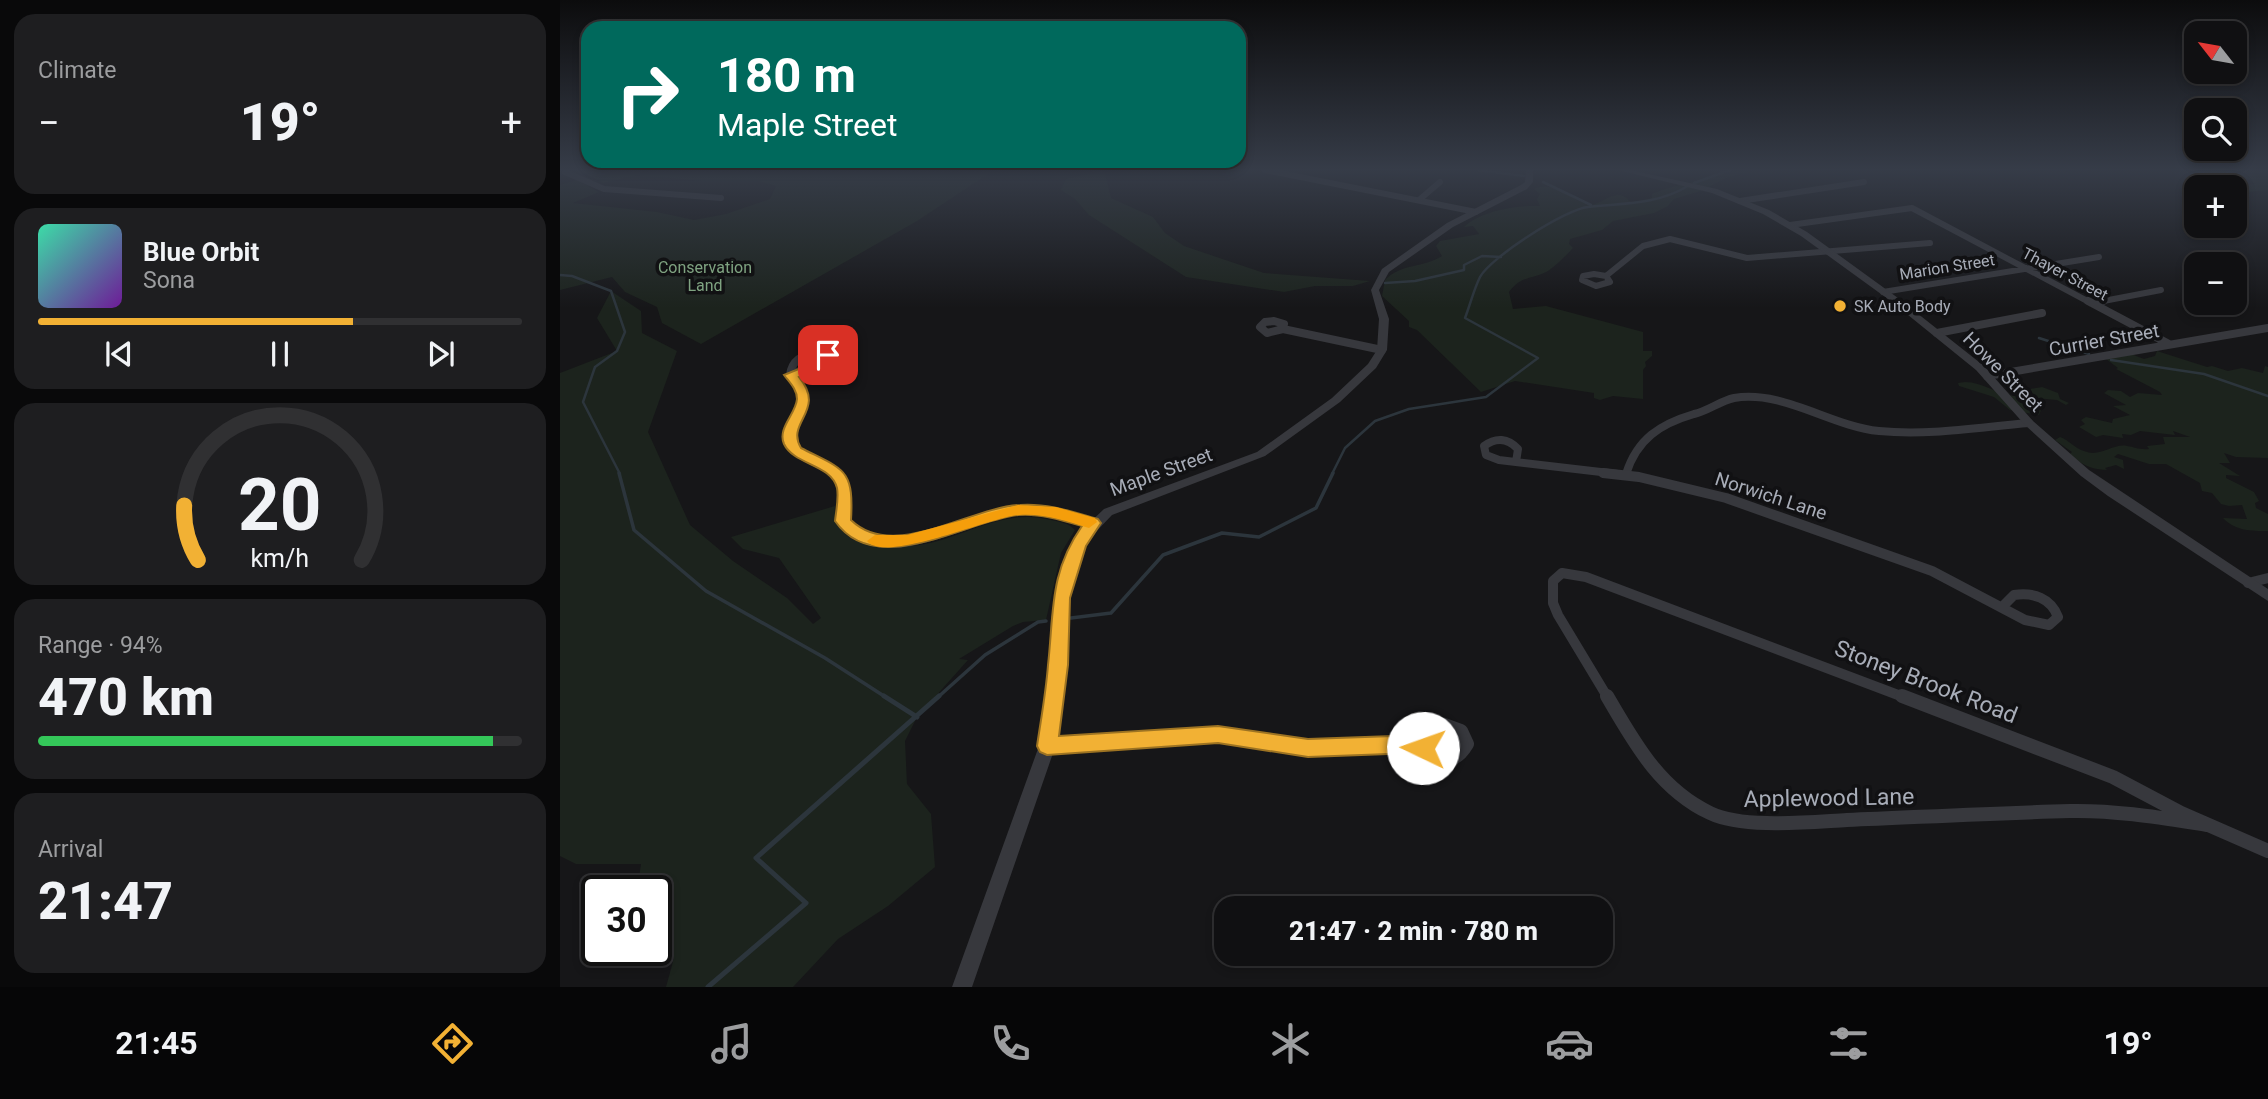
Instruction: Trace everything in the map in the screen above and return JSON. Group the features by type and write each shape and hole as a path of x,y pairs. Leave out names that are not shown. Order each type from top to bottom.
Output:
{"street":[{"path":"1283,329 1382,350 1384,319 1375,290 1381,276 1450,225 1468,216"},
{"name":"Howe Street","path":"1771,216 1832,253 1937,333 1987,376 2029,422 2112,493 2268,596"},
{"name":"Thayer Street","path":"1790,225 1854,216"},
{"name":"Thayer Street","path":"1927,216 2169,344"},
{"path":"1606,276 1642,245 1660,239 1670,239 1747,258 1930,243"},
{"name":"Marion Street","path":"1883,292 2099,257"},
{"path":"2092,303 2161,290"},
{"path":"1937,333 2042,313"},
{"name":"Currier Street","path":"1987,376 2268,328"},
{"name":"Maple Street","path":"962,987 1047,746 1058,665 1061,598 1077,545 1093,523 1108,512 1226,468 1272,447 1349,389 1372,366 1382,350"},
{"path":"790,375 802,389 804,400 791,431 790,445 839,477 845,489 843,521 855,533 877,541 907,541 1018,510 1056,513 1093,523"},
{"path":"1626,475 1635,450 1647,435 1665,424 1709,411 1736,398 1752,398 1795,406 1852,426 1882,431 2029,422"},
{"name":"Norwich Lane","path":"1516,462 1626,475 1726,498 1910,562 1954,580 2002,607 2040,625 2052,624 2058,617 2052,605 2030,594 2014,595 2002,607"},
{"name":"Applewood Lane","path":"1562,573 1553,581 1552,593 1558,615 1646,761 1675,791 1709,813 1746,823 1785,823 2073,811 2143,815 2207,825"},
{"name":"Stoney Brook Road","path":"1562,573 1574,573 1598,581 2051,751 2113,777 2207,825 2268,851"},
{"path":"2248,583 2268,578"},
{"path":"1047,746 1218,735 1319,749 1422,744"}],"green space":[{"name":"Conservation Land","path":"560,216 676,216 694,220 715,216 924,216 701,344 662,323 657,307 625,292 612,277 560,290"},
{"path":"1091,216 1151,216 1165,233 1184,246 1264,273 1370,281 1353,286 1315,286 1284,292 1186,277"},
{"path":"1638,216 1613,221 1602,230 1570,239 1569,244 1573,248 1548,271 1527,278 1509,292 1513,309 1546,306 1643,332 1643,351 1652,351 1652,356 1645,362 1643,370 1643,399 1613,396 1600,400 1594,398 1594,393 1515,381 1481,392 1417,330 1409,327 1409,321 1382,296 1385,280 1405,268 1442,256 1436,246 1440,241 1479,234 1473,226 1464,227 1479,217"},
{"path":"611,291 641,311 642,333 677,351 648,432 690,525 733,561 787,598 813,624 821,618 779,558 743,549 731,537 835,506 836,521 843,532 867,544 882,546 925,544 1018,517 1058,521 1075,530 1061,553 1046,620 1023,622 1013,626 959,659 968,660 917,717 905,741 907,784 931,814 935,867 888,906 838,939 793,987 666,987 674,958 672,875 639,875 641,864 576,864 560,856 560,373 617,351 597,318"},
{"path":"2157,351 2228,371 2242,368 2263,373 2265,366 2268,367 2268,458 2236,457 2224,453 2230,463 2219,463 2240,476 2226,475 2226,478 2254,492 2259,501 2255,503 2256,508 2268,514 2268,531 2233,526 2223,518 2247,519 2242,505 2221,504 2212,493 2202,491 2200,483 2166,464 2149,464 2118,454 2114,457 2123,460 2124,469 2116,465 2105,468 2107,470 2096,469 2078,461 2070,454 2072,452 2055,440 2060,437 2080,450 2096,453 2122,446 2149,449 2147,446 2165,444 2163,437 2190,437 2173,431 2175,435 2140,431 2131,435 2122,434 2123,438 2103,435 2096,437 2079,427 2085,424 2081,420 2086,417 2112,423 2113,419 2130,415 2113,406 2126,405 2104,393 2108,390 2121,391 2130,397 2138,393 2162,395 2116,369 2118,368 2106,359 2131,354 2144,359 2155,356"},
{"path":"1965,382 2016,396 2031,396 2033,394 2030,389 2042,387 2058,393 2060,399 2069,403 2066,405 2057,400 2035,398 2035,407 2041,410 2039,415 2010,410 1994,397 1959,386 1958,383"}],"waterway":[{"path":"1499,257 1563,216"},
{"path":"1385,283 1415,281 1464,270 1464,265 1482,256 1499,257"},
{"path":"1332,474 1345,448 1375,421 1409,409 1486,397 1538,358 1465,318 1480,277 1499,257"},
{"path":"560,275 572,276 611,291 625,332 617,351 595,367 583,402 620,474"},
{"path":"2039,338 2089,354"},
{"path":"2111,360 2204,374 2268,396"},
{"path":"619,473 634,530 706,591 825,658 887,698"},
{"path":"1071,618 1111,613 1163,555 1222,533 1259,537 1316,508 1333,473"},
{"path":"937,698 985,655 1038,622 1046,621"},
{"path":"884,696 916,716"},
{"path":"916,716 939,696"},
{"path":"708,987 806,903 756,858 916,716"}],"slow traffic":[{"path":"875,541 907,541 1018,510 1056,513 1089,522"}],"place":[{"name":"SK Auto Body","path":"1840,306"}],"route":[{"path":"828,355 827,360 820,365 790,375 802,389 804,400 791,431 790,445 839,477 845,489 843,521 855,533 877,541 907,541 1018,510 1056,513 1093,523 1077,545 1061,598 1053,718 1047,746 1218,735 1308,748 1422,744 1423,748"}]}
